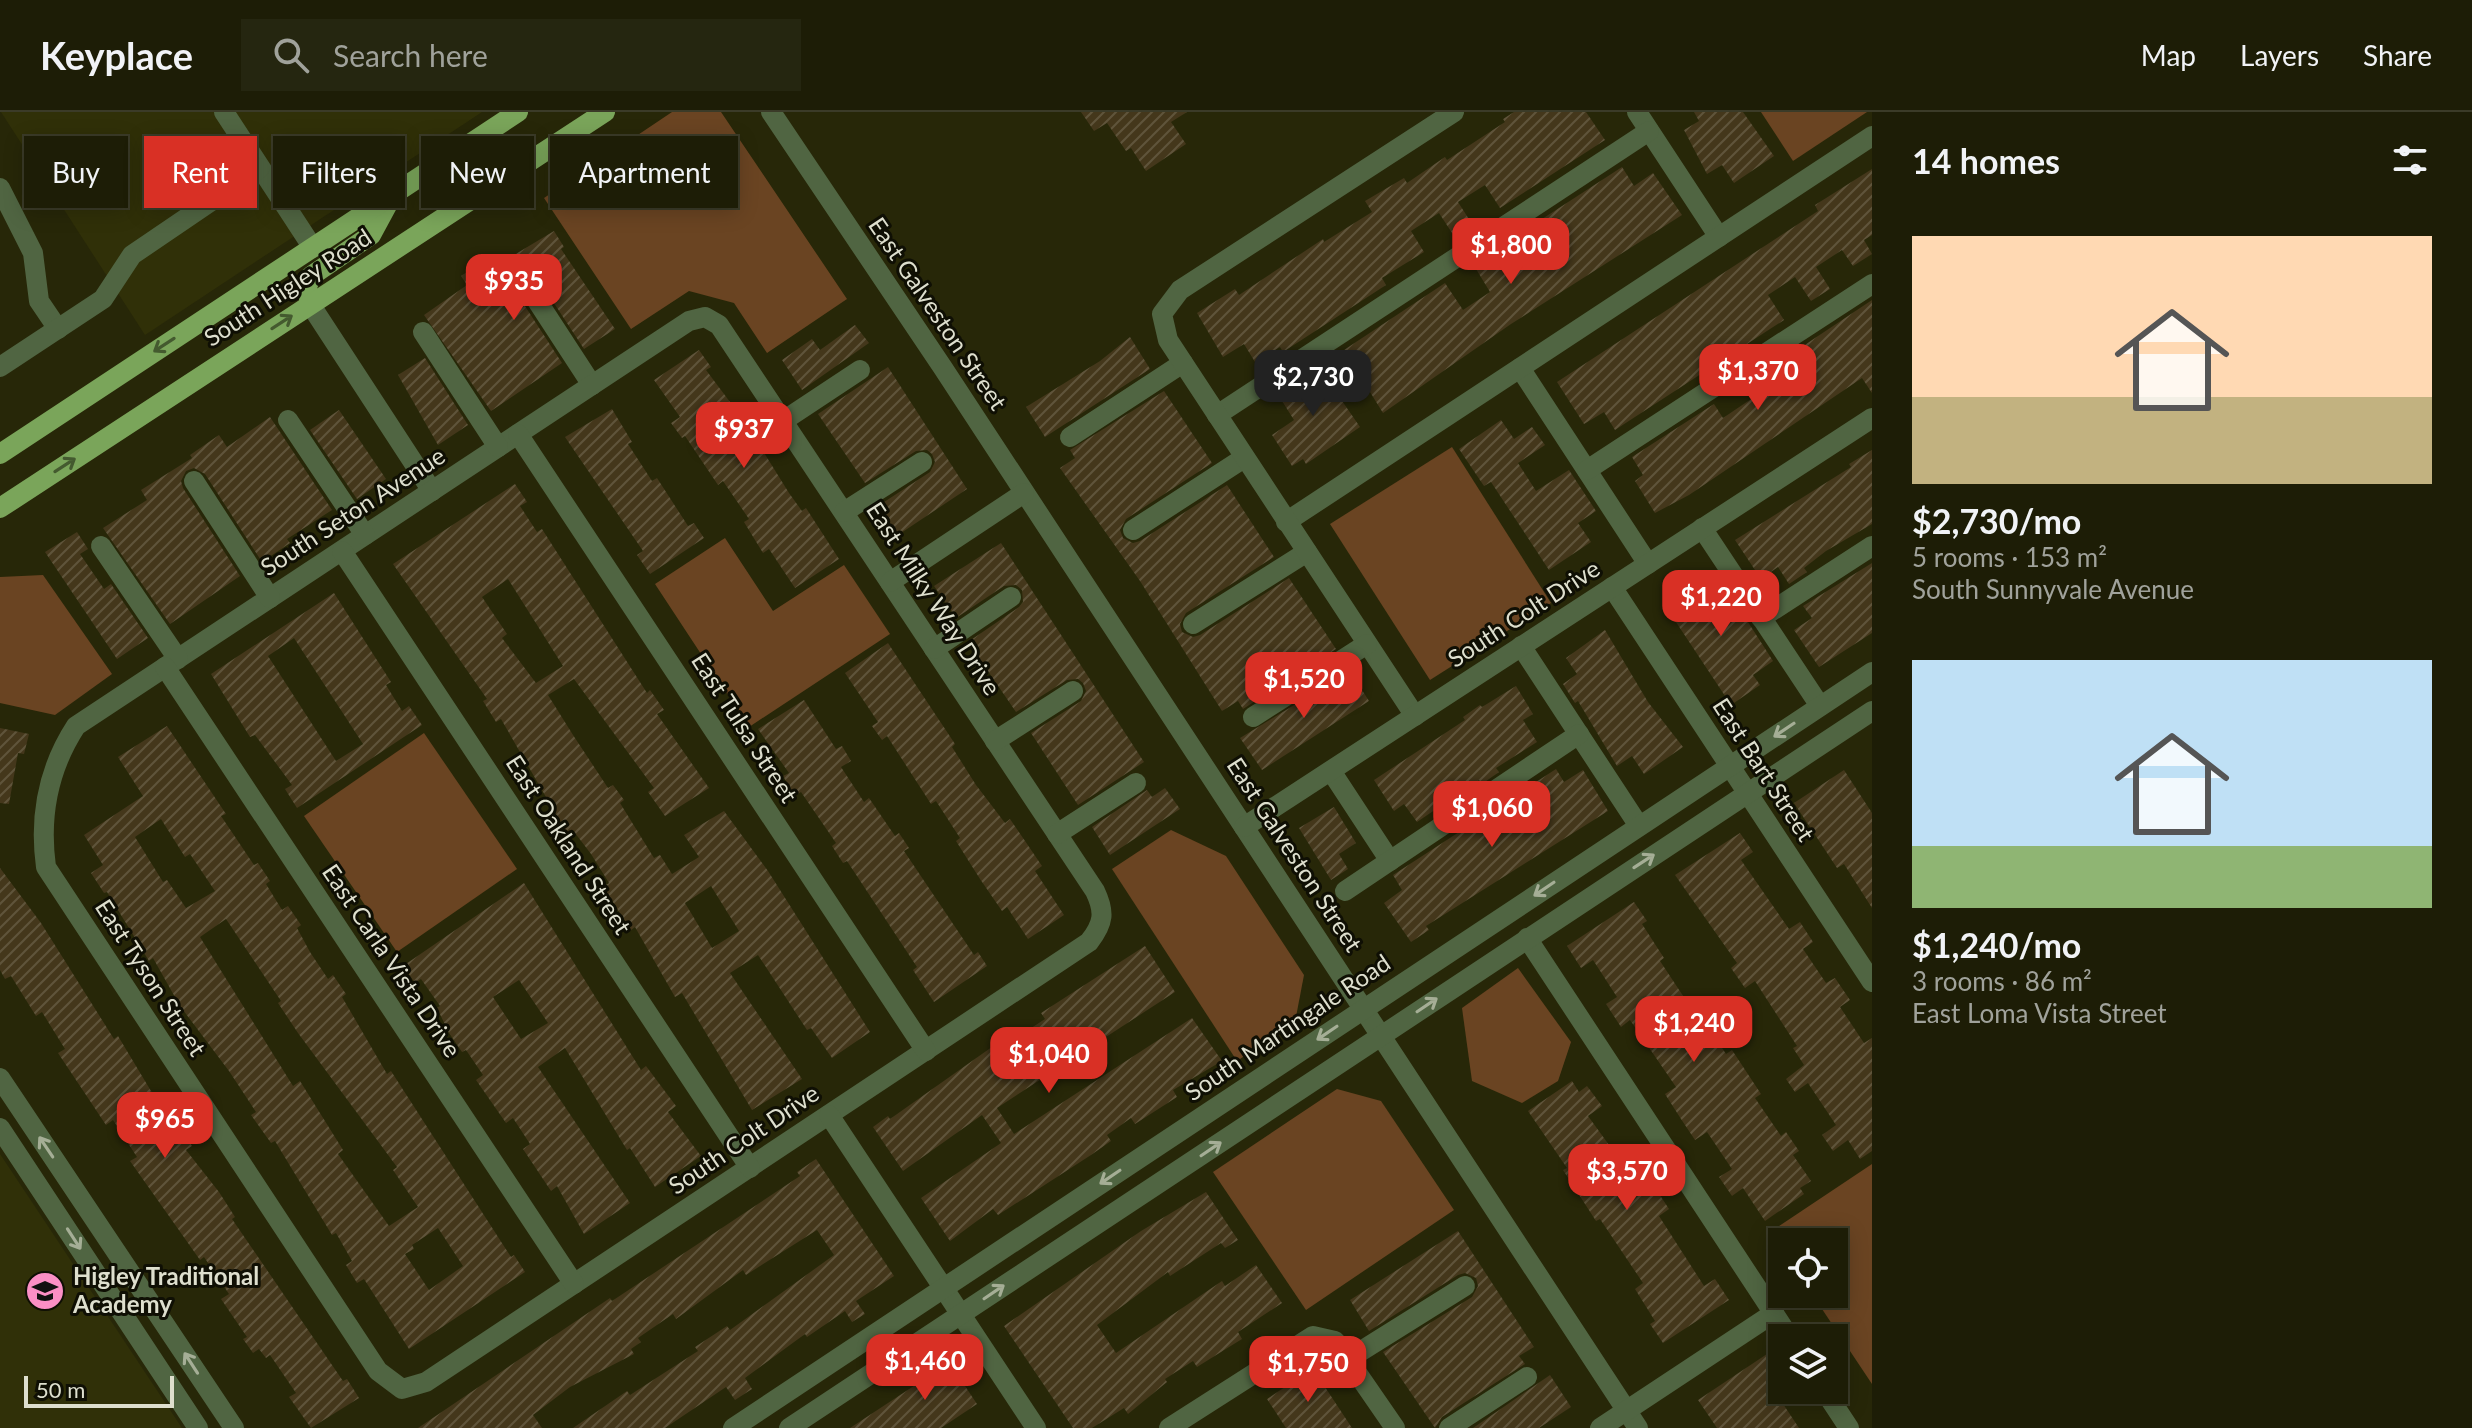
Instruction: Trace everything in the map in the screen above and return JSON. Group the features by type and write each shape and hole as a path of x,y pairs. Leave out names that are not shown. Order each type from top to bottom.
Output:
{"main road":[{"name":"South Higley Road","path":"405,186 518,112"},
{"name":"South Higley Road","path":"0,508 605,112"},
{"name":"South Higley Road","path":"0,454 372,208"},
{"path":"310,304 307,287 311,276 371,235 385,208"}],"street":[{"path":"224,112 313,248"},
{"name":"East Galveston Street","path":"771,112 1383,1035 1638,1428"},
{"path":"1415,716 1168,340 1162,314 1180,290 1454,112"},
{"path":"1637,112 1719,237"},
{"path":"1217,415 1649,131"},
{"path":"1286,522 1872,136"},
{"path":"0,367 103,299 132,255 260,168"},
{"path":"0,188 33,253 39,301 58,329"},
{"path":"517,270 592,385"},
{"path":"1587,470 1872,284"},
{"path":"310,304 432,491"},
{"name":"South Seton Avenue","path":"51,774 76,726 689,321 705,317"},
{"name":"East Milky Way Drive","path":"705,317 719,325 1095,891 1103,909 1103,919"},
{"path":"423,332 498,447"},
{"path":"1070,437 1183,363"},
{"path":"1520,368 1648,564"},
{"path":"783,421 860,370"},
{"name":"South Colt Drive","path":"1244,827 1872,418"},
{"path":"288,420 365,535"},
{"name":"East Tulsa Street","path":"518,434 926,1051"},
{"path":"1133,530 1244,458"},
{"path":"844,512 922,462"},
{"path":"194,481 270,598"},
{"path":"890,582 1024,493"},
{"path":"1702,528 1820,706"},
{"name":"East Carla Vista Drive","path":"101,546 172,663 574,1284"},
{"path":"1761,618 1872,546"},
{"name":"East Oakland Street","path":"342,551 750,1168"},
{"path":"1193,624 1307,552"},
{"name":"East Bart Street","path":"1612,587 1872,982"},
{"path":"934,649 1011,597"},
{"path":"1253,717 1367,644"},
{"path":"1521,646 1639,826"},
{"name":"South Martingale Road","path":"733,1428 1872,672"},
{"path":"995,741 1073,691"},
{"path":"789,1428 1872,711"},
{"path":"1345,891 1579,734"},
{"path":"1331,771 1390,861"},
{"name":"East Tyson Street","path":"51,774 44,817 46,867 378,1371 402,1389"},
{"path":"1057,834 1136,783"},
{"name":"South Colt Drive","path":"402,1389 426,1382 1089,942 1103,919"},
{"path":"1527,938 1781,1324"},
{"path":"0,1078 132,1274 228,1426"},
{"path":"829,1115 1036,1428"},
{"path":"0,1128 198,1428"},
{"path":"107,1289 132,1274"},
{"path":"1350,1358 1465,1286"},
{"path":"1600,1428 1774,1313"},
{"path":"1169,1428 1301,1340 1325,1336 1350,1358 1395,1428"},
{"path":"1449,1428 1527,1377"},
{"path":"1833,1404 1849,1428"}],"shaded area":[{"path":"1,112 482,112 446,136 421,136 421,152 405,163 405,136 273,136 273,208 337,208 145,335 63,208 128,208 128,136 24,136 24,148"},
{"path":"672,112 721,112 737,136 636,136"},
{"path":"1761,112 1867,112 1793,161"},
{"path":"738,137 847,299 767,353 734,303 689,291 631,329 551,208 738,208"},
{"path":"1452,447 1551,603 1430,680 1330,524"},
{"path":"725,538 773,611 844,565 890,634 749,727 655,584"},
{"path":"43,575 112,674 55,715 0,703 0,577"},
{"path":"424,733 517,869 397,952 304,816"},
{"path":"1171,830 1226,856 1304,975 1295,1022 1237,1061 1112,869"},
{"path":"1518,968 1571,1042 1558,1081 1522,1103 1472,1081 1462,1008"},
{"path":"1337,1089 1381,1101 1454,1210 1306,1310 1213,1172"},
{"name":"Higley Traditional Academy","path":"0,1154 182,1428 0,1428"},
{"path":"1872,1164 1872,1384 1848,1348 1848,1324 1832,1324 1821,1308 1848,1308 1848,1228 1776,1228"}],"building":[{"path":"1081,112 1187,112 1171,122 1186,144 1146,171 1131,148 1126,151 1107,123 1094,131"},
{"path":"1514,112 1586,112 1605,140 1500,208 1485,185 1458,202 1474,227 1456,239 1439,213 1411,231 1424,252 1382,278 1386,285 1283,352 1280,347 1255,362 1244,344 1223,357 1197,313 1235,289 1239,295 1323,239 1324,242 1372,212 1365,201 1404,178 1407,183 1445,157 1447,160 1505,122 1503,119"},
{"path":"1694,112 1743,112 1774,156 1734,183 1722,165 1707,174 1684,130 1699,121"},
{"path":"1622,167 1634,186 1653,173 1682,215 1511,324 1383,413 1344,350 1445,283 1463,310 1490,292 1473,264 1491,253 1505,273 1533,256 1519,234"},
{"path":"1872,169 1872,235 1864,240 1872,254 1853,266 1842,250 1816,267 1830,289 1811,301 1795,277 1768,295 1784,320 1615,430 1604,412 1584,424 1557,382 1818,211 1815,205"},
{"path":"554,231 564,247 561,249 615,329 584,349 527,262 517,257 509,260 504,270 506,277 562,363 491,411 424,315 467,285 461,276 493,255 499,264"},
{"path":"1872,300 1872,393 1862,378 1689,495 1655,513 1635,481 1643,475 1632,457 1714,404 1723,418 1760,393 1752,380"},
{"path":"855,325 869,343 802,390 782,360 812,339 820,350"},
{"path":"1130,337 1150,369 1045,437 1026,407 1100,361"},
{"path":"699,350 711,367 706,370 745,422 789,493 802,511 806,508 839,559 795,588 769,549 763,553 744,522 749,519 723,481 718,485 685,436 682,438 671,423 680,417 654,380"},
{"path":"425,358 468,425 438,445 398,375"},
{"path":"1318,366 1360,427 1306,464 1303,459 1292,466 1272,435 1294,420 1277,393"},
{"path":"888,367 967,489 898,535 878,506 930,472 935,462 932,454 927,450 916,451 865,483 818,414"},
{"path":"1164,391 1212,463 1126,519 1120,530 1123,538 1133,543 1140,541 1227,485 1274,557 1186,613 1180,624 1182,632 1193,637 1200,635 1289,578 1336,649 1243,709 1238,701 1222,711 1140,581 1060,468 1075,458 1070,450"},
{"path":"612,409 632,442 628,444 652,481 657,478 688,526 694,523 704,538 650,574 637,555 643,551 565,437"},
{"path":"339,410 386,479 357,499 310,430"},
{"path":"270,417 332,510 287,539 290,543 262,562 205,474 194,468 186,471 181,481 183,488 240,576 170,624 103,528 147,500 141,490 192,458 190,455 219,435 227,447"},
{"path":"1501,420 1514,439 1532,427 1545,445 1518,463 1536,491 1569,470 1596,511 1578,523 1591,542 1549,570 1491,482 1484,486 1459,449"},
{"path":"1872,450 1872,524 1826,551 1804,568 1807,572 1789,584 1778,567 1761,579 1735,540 1851,467 1849,464"},
{"path":"515,484 527,502 520,506 537,532 542,529 647,693 650,690 664,710 657,714 709,788 665,816 648,792 654,788 574,679 548,695 573,735 608,788 613,785 624,800 620,803 654,858 660,855 672,874 699,857 684,835 724,811 768,871 870,1032 832,1058 811,1028 807,1030 758,955 730,973 802,1079 752,1110 682,993 675,997 635,927 631,930 603,887 609,883 591,854 575,833 569,837 501,719 496,722 483,701 487,699 393,564","holes":["508,579 563,666 536,683 502,638 507,634 482,597","711,886 739,931 712,948 685,903"]},
{"path":"77,532 88,549 80,554 104,589 111,584 148,638 117,659 45,552"},
{"path":"1001,543 1144,762 1078,805 1031,733 1081,701 1086,691 1083,683 1078,679 1067,680 1016,712 968,642 1019,607 1023,602 1022,590 1016,585 1004,586 956,618 934,586"},
{"path":"1872,563 1872,633 1819,667 1794,630 1812,618 1803,606"},
{"path":"1700,580 1706,590 1721,580 1773,661 1753,675 1760,685 1731,705 1664,604"},
{"path":"334,593 391,682 386,685 402,711 409,706 422,725 297,808 285,789 292,785 255,735 250,737 211,674","holes":["294,638 363,744 336,761 268,656"]},
{"path":"1605,630 1648,702 1683,747 1644,774 1632,756 1617,766 1578,701 1575,703 1563,684 1577,674 1566,658"},
{"path":"888,643 955,744 952,747 976,785 1005,823 1010,819 1042,866 1035,871 1064,915 1028,939 1007,907 1002,911 980,879 956,841 960,838 936,801 931,804 887,736 882,740 872,726 878,722 845,673"},
{"path":"1350,671 1369,701 1262,770 1240,738"},
{"path":"1516,686 1533,714 1523,720 1537,742 1496,768 1499,772 1482,784 1479,780 1417,822 1404,804 1394,811 1374,780 1465,720 1463,717 1480,705 1482,707"},
{"path":"804,700 836,749 842,746 851,761 841,767 864,802 869,798 895,836 899,833 909,848 904,851 974,955 978,952 987,966 934,1002 913,970 917,967 847,861 843,863 832,846 836,843 801,792 795,796 783,776 789,773 758,729"},
{"path":"167,726 226,814 221,816 254,865 258,863 270,881 266,884 282,910 288,906 301,925 297,928 328,979 333,975 346,994 342,997 387,1074 391,1071 511,1257 514,1255 525,1272 409,1349 364,1279 357,1283 346,1265 352,1261 336,1233 332,1235 275,1141 271,1143 251,1115 256,1112 229,1071 180,1006 153,958 149,961 107,892 104,893 91,873 103,865 84,835 143,796 118,757","holes":["161,819 185,857 190,854 215,891 186,908 167,880 163,882 135,837","226,919 281,1001 278,1003 298,1033 397,1167 393,1170 418,1207 389,1226 338,1154 343,1150 300,1081 293,1086 200,937","438,1228 463,1266 429,1290 405,1254 414,1249 412,1245"]},
{"path":"0,728 29,734 24,754 18,753 9,804 0,803"},
{"path":"1556,769 1564,782 1583,770 1608,811 1426,926 1429,930 1411,942 1384,903 1402,890 1393,875"},
{"path":"1844,770 1872,813 1872,908 1844,864 1837,868 1794,803"},
{"path":"1165,788 1180,809 1110,855 1092,827 1147,790 1152,797"},
{"path":"1334,807 1356,843 1339,854 1348,869 1331,880 1299,828"},
{"path":"1740,833 1753,852 1741,860 1789,929 1800,922 1813,942 1803,949 1826,983 1835,978 1850,1000 1840,1007 1864,1043 1872,1038 1872,1151 1860,1159 1848,1140 1833,1151 1822,1135 1836,1125 1808,1083 1795,1092 1786,1079 1804,1065 1793,1048 1797,1046 1755,981 1745,988 1731,968 1737,963 1675,875"},
{"path":"0,868 41,923 114,1039 118,1036 175,1131 179,1128 192,1146 186,1150 219,1192 235,1217 232,1219 343,1381 347,1379 359,1398 311,1428 289,1397 296,1393 270,1355 266,1358 259,1349 253,1353 243,1339 247,1337 221,1299 229,1294 204,1257 200,1260 130,1161 137,1157 113,1120 106,1125 58,1053 65,1049 42,1012 36,1016 11,976 5,979 0,970"},
{"path":"524,883 641,1070 646,1066 676,1106 668,1112 701,1156 655,1187 630,1148 627,1150 565,1048 538,1067 630,1203 584,1234 557,1186 551,1191 523,1149 530,1144 513,1118 506,1123 476,1080 483,1075 466,1050 462,1052 449,1033 437,1008 440,1006 421,979 415,983 403,966","holes":["519,980 548,1023 521,1039 493,997"]},
{"path":"1634,902 1647,921 1642,924 1664,958 1660,961 1703,1026 1706,1023 1726,1054 1732,1050 1761,1094 1755,1098 1781,1136 1786,1132 1799,1151 1793,1155 1811,1181 1800,1188 1804,1194 1765,1221 1743,1188 1732,1196 1719,1177 1732,1169 1707,1132 1695,1140 1681,1119 1665,1094 1676,1087 1630,1020 1621,1027 1606,1004 1617,997 1593,960 1581,968 1567,946"},
{"path":"1145,946 1175,992 997,1108 1014,1134 1192,1018 1222,1061 1173,1090 1177,1097 1135,1124 1131,1118 1107,1135 1111,1141 1091,1155 998,1215 993,1209 950,1241 921,1198 1001,1143 982,1115 903,1171 873,1127 888,1116 890,1119 1006,1037 1010,1042 1045,1019 1041,1013"},
{"path":"1572,1081 1579,1092 1587,1086 1602,1106 1588,1116 1617,1156 1629,1148 1669,1209 1659,1216 1704,1286 1715,1279 1729,1300 1663,1343 1650,1324 1655,1321 1635,1289 1643,1283 1600,1219 1596,1221 1563,1170 1567,1168 1528,1111"},
{"path":"816,1159 894,1276 856,1301 865,1314 852,1322 845,1311 807,1337 805,1334 745,1378 752,1389 735,1400 726,1387 665,1428 573,1428 627,1391 630,1395 698,1351 695,1347 727,1326 730,1330 834,1255 817,1230 746,1275 743,1270 676,1319 673,1314 638,1338 641,1342 631,1349 634,1354 570,1387 533,1415 542,1428 418,1428 610,1298 612,1301 800,1176 797,1172"},
{"path":"1206,1192 1238,1240 1225,1248 1221,1243 1170,1276 1168,1272 1097,1325 1116,1353 1222,1281 1225,1286 1256,1265 1282,1303 1238,1332 1242,1339 1197,1367 1193,1361 1165,1379 1167,1382 1128,1414 1124,1408 1092,1428 1073,1428 1004,1326 1141,1231"},
{"path":"1458,1231 1534,1347 1519,1356 1525,1364 1442,1417 1435,1428 1383,1352 1472,1297 1478,1286 1476,1278 1465,1273 1458,1275 1369,1331 1350,1300"},
{"path":"1767,1354 1768,1404 1783,1404 1799,1428 1717,1428 1698,1400"},
{"path":"945,1356 977,1404 941,1428 850,1428 929,1376 924,1369"},
{"path":"1318,1365 1330,1383 1325,1387 1352,1428 1286,1428 1267,1399"},
{"path":"1550,1375 1571,1407 1539,1428 1473,1428"}],"place":[{"name":"Higley Traditional Academy","path":"45,1291"}]}
